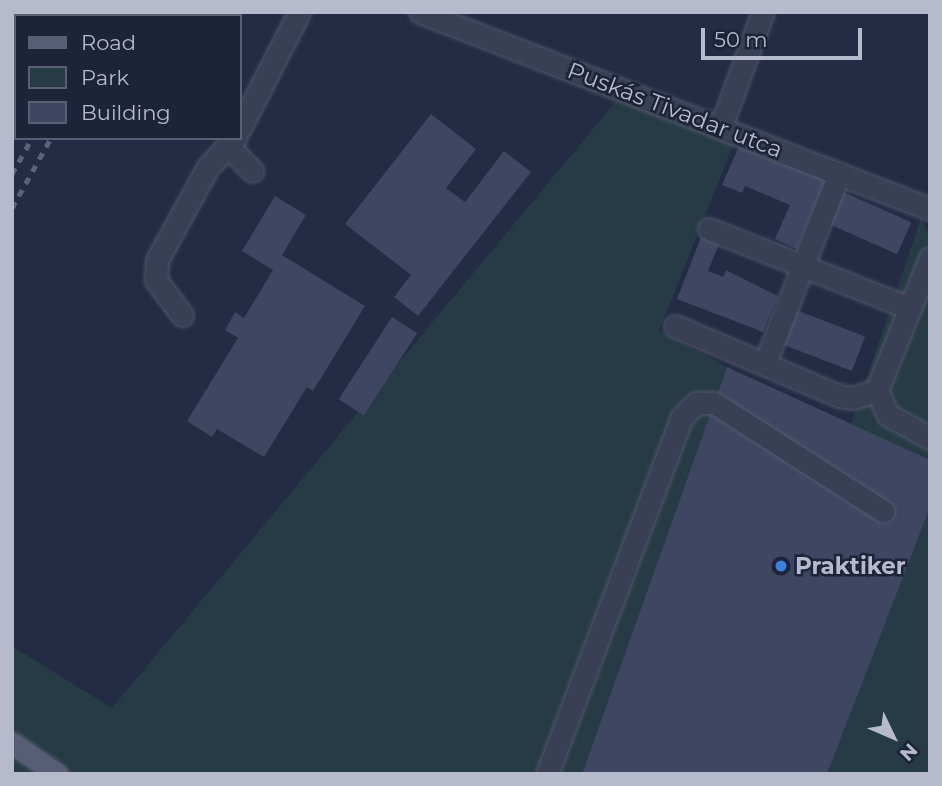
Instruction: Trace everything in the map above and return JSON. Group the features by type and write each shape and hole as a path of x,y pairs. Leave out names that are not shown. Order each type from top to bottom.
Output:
{"main road":[{"path":"12,743 57,774"}],"street":[{"path":"242,124 299,12"},
{"name":"Puskás Tivadar utca","path":"420,12 721,126 930,209"},
{"path":"721,126 763,12"},
{"path":"182,315 156,280 157,260 208,167 232,143 252,171"},
{"path":"765,363 839,173"},
{"path":"709,229 910,309"},
{"path":"930,258 877,390 888,415 930,438"},
{"path":"675,326 839,396 853,398 877,390"},
{"path":"547,774 682,417 696,403 714,403 883,511"}],"green space":[{"path":"617,100 736,138 659,331 727,367 582,774 12,774 12,646 112,708"},
{"path":"921,218 930,237 930,460 851,424"},
{"path":"930,507 930,774 827,774 881,625"}],"building":[{"path":"431,114 476,149 446,188 465,202 504,151 531,172 418,316 394,297 411,275 345,224"},
{"path":"740,144 826,180 797,249 775,239 790,205 745,186 742,193 722,185"},
{"path":"841,191 911,222 897,254 827,223"},
{"path":"275,196 306,215 282,255 365,306 313,391 307,387 264,457 217,429 212,437 187,421 238,338 225,330 235,312 244,318 273,270 242,251"},
{"path":"703,232 721,239 708,271 723,277 726,270 778,296 763,332 677,299"},
{"path":"796,310 865,337 852,371 783,345"},
{"path":"392,317 417,333 364,416 339,399"},
{"name":"Praktiker","path":"727,367 930,460 930,507 827,774 582,774"}],"railway":[{"path":"12,174 31,140"},
{"path":"12,208 50,140"}],"place":[{"name":"Praktiker","path":"781,566"}]}
